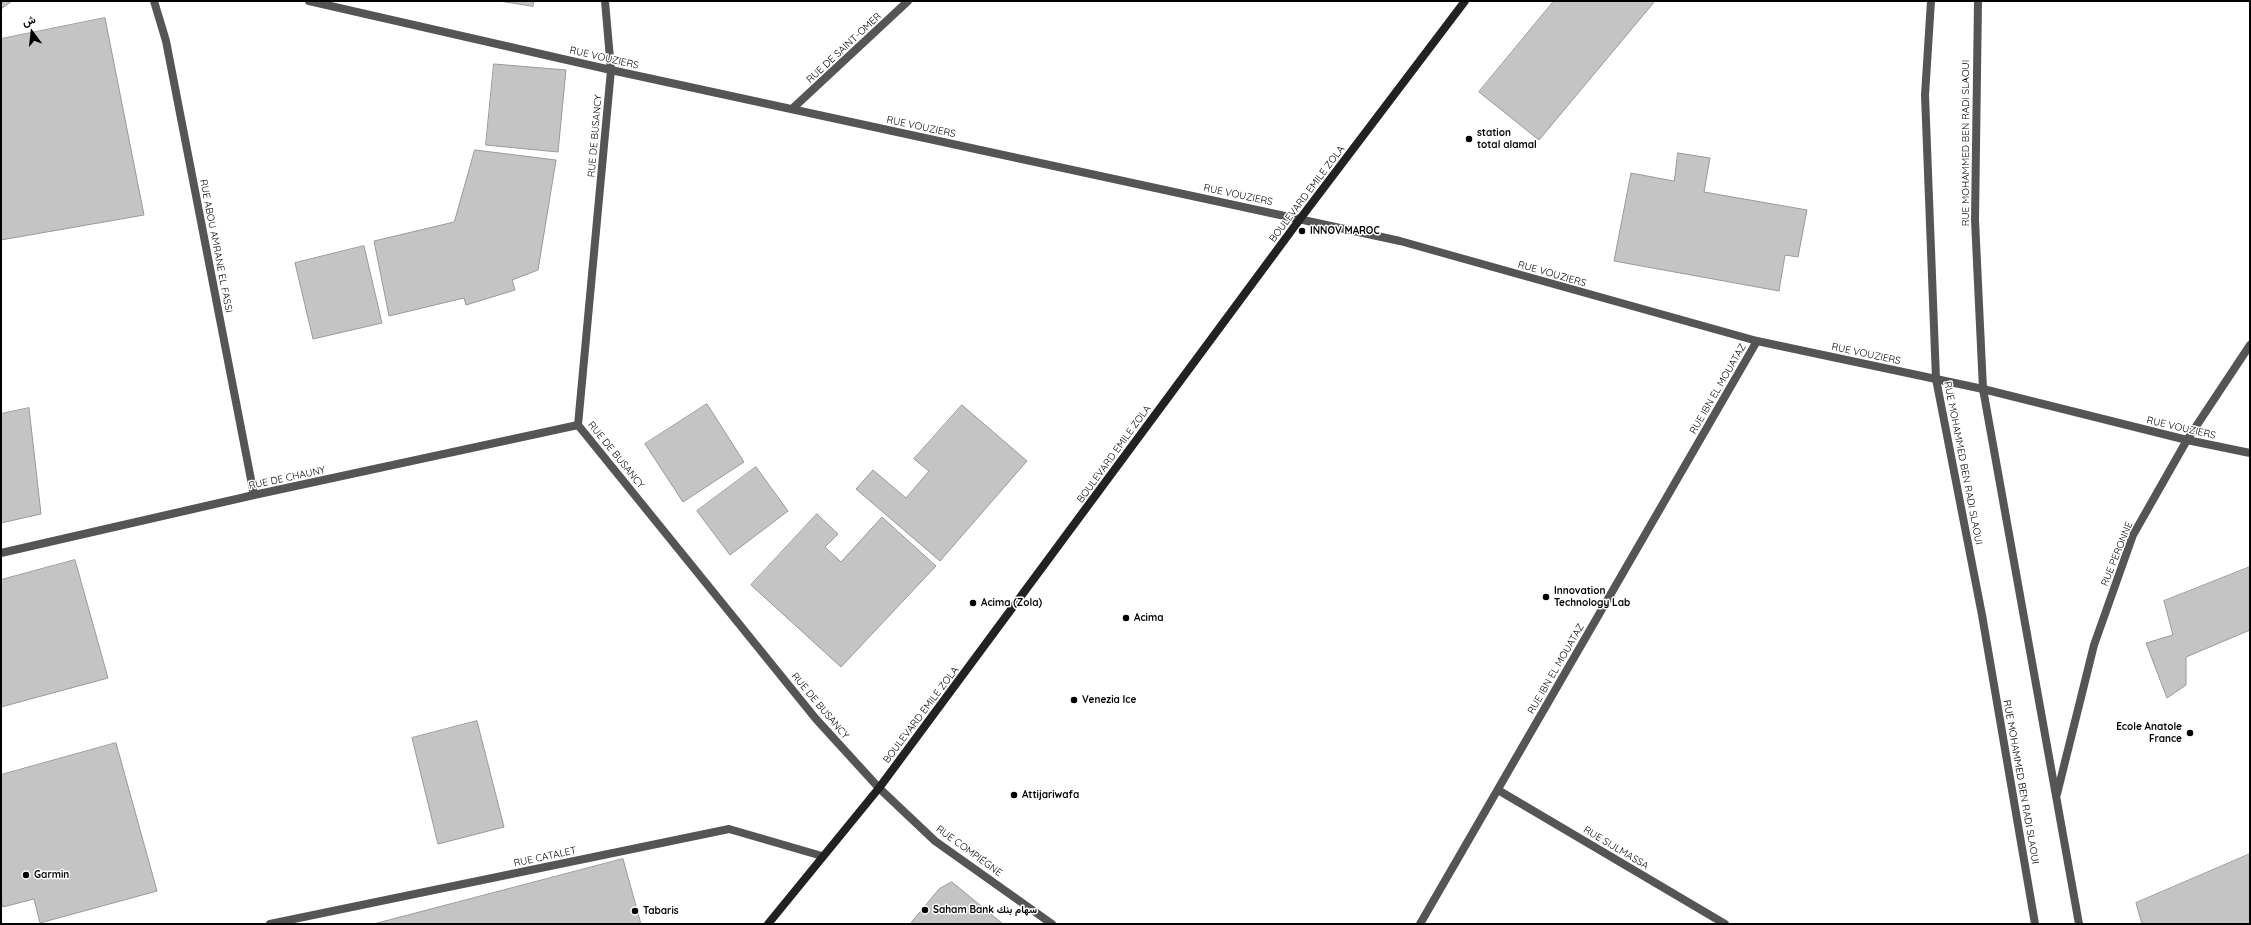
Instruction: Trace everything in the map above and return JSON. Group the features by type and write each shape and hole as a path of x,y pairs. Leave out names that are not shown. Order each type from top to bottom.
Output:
{"main road":[{"name":"BOULEVARD EMILE ZOLA","path":"768,924 879,788 1300,219 1465,1"}],"street":[{"name":"RUE ABOU AMRANE EL FASSI","path":"154,1 166,41 254,495"},
{"name":"RUE VOUZIERS","path":"309,1 611,70 1400,241 1757,341 1983,389 2187,440 2250,453"},
{"name":"RUE DE BUSANCY","path":"605,1 611,70 578,425 816,718 879,788"},
{"name":"RUE DE SAINT-OMER","path":"792,109 908,1"},
{"name":"RUE MOHAMMED BEN RADI SLAOUI","path":"1931,1 1925,95 1936,379 1982,615 2035,924"},
{"name":"RUE MOHAMMED BEN RADI SLAOUI","path":"1978,1 1975,220 1983,389 2057,794 2079,924"},
{"name":"RUE IBN EL MOUATAZ","path":"1420,924 1757,341"},
{"name":"RUE PERONNE","path":"2057,794 2094,645 2134,535 2187,440 2250,345"},
{"name":"RUE DE CHAUNY","path":"1,553 254,495 578,425"},
{"name":"RUE COMPIÉGNE","path":"879,788 935,841 1052,924"},
{"name":"RUE SIJLMASSA","path":"1498,790 1724,924"},
{"name":"RUE CATALET","path":"270,924 729,829 822,856"}],"building":[{"path":"1,1 12,1 1,9"},
{"path":"500,1 534,1 533,6"},
{"path":"1554,1 1655,1 1539,140 1479,92"},
{"path":"105,18 144,215 1,240 1,39"},
{"path":"494,64 566,70 558,152 486,145"},
{"path":"475,150 556,160 538,270 512,280 515,290 466,305 464,298 389,316 374,241 454,222"},
{"path":"1678,153 1710,158 1704,192 1807,210 1798,257 1785,255 1779,291 1614,261 1631,173 1674,181"},
{"path":"364,246 382,323 313,339 295,263"},
{"path":"707,404 744,462 683,502 645,444"},
{"path":"962,405 1027,461 940,561 856,489 873,470 906,498 929,471 914,459"},
{"path":"29,408 41,514 1,523 1,414"},
{"path":"756,467 788,511 730,555 697,511"},
{"path":"817,514 838,534 825,547 841,562 882,517 936,566 841,667 751,585"},
{"path":"75,560 108,678 1,707 1,580"},
{"path":"2250,567 2250,630 2186,657 2186,685 2167,698 2146,643 2173,635 2164,601"},
{"path":"477,721 504,827 438,844 412,738"},
{"path":"116,743 157,891 40,923 34,899 3,907 1,900 1,775"},
{"path":"2250,854 2250,924 2142,924 2136,903"},
{"path":"623,859 641,924 374,924"},
{"path":"952,882 1003,924 910,924 939,889"}],"place":[{"name":"station total alamal","path":"1469,139"},
{"name":"INNOV MAROC","path":"1302,231"},
{"name":"Innovation Technology Lab","path":"1546,597"},
{"name":"Acima (Zola)","path":"973,603"},
{"name":"Acima","path":"1126,618"},
{"name":"Venezia Ice","path":"1074,700"},
{"name":"Ecole Anatole France","path":"2190,733"},
{"name":"Attijariwafa","path":"1014,795"},
{"name":"Garmin","path":"26,875"},
{"name":"Saham Bank سهام بنك","path":"925,910"},
{"name":"Tabaris","path":"635,911"}]}
